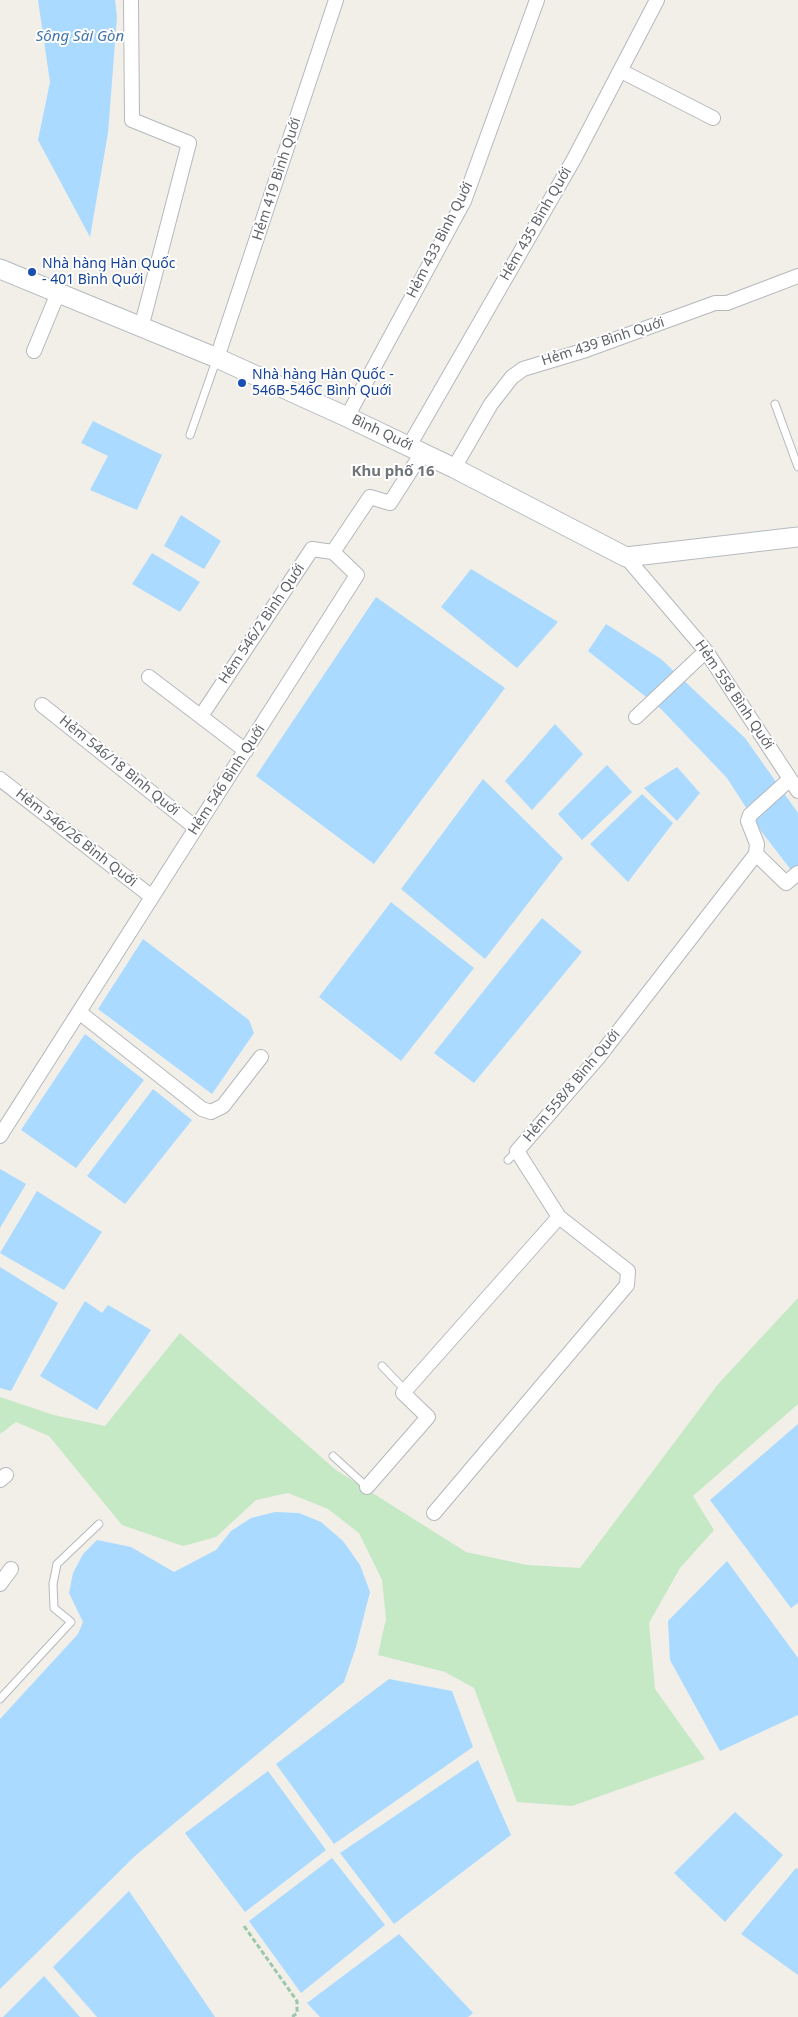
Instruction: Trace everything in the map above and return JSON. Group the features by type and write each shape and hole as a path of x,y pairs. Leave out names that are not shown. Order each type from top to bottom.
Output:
{"main road":[{"name":"Bình Quới","path":"0,269 141,328 214,366 347,417 454,468 626,557"},
{"path":"626,557 798,537"}],"street":[{"path":"131,0 132,120 189,143 141,328"},
{"name":"Hẻm 419 Bình Quới","path":"214,366 336,0"},
{"name":"Hẻm 433 Bình Quới","path":"347,417 464,201 537,0"},
{"name":"Hẻm 435 Bình Quới","path":"416,449 569,168 657,0"},
{"path":"621,71 713,118"},
{"name":"Hẻm 439 Bình Quới","path":"454,468 491,404 512,377 523,369 586,350 715,303 727,303 798,276"},
{"path":"34,350 58,293"},
{"path":"333,552 370,498 390,503 416,449"},
{"name":"Hẻm 546/2 Bình Quới","path":"201,716 312,549 333,552"},
{"name":"Hẻm 546 Bình Quới","path":"0,1136 357,575 333,552"},
{"name":"Hẻm 558 Bình Quới","path":"626,557 706,651 798,791"},
{"path":"636,717 706,651"},
{"path":"149,677 246,750"},
{"name":"Hẻm 546/18 Bình Quới","path":"42,705 196,828"},
{"name":"Hẻm 546/26 Bình Quới","path":"0,779 152,897"},
{"path":"791,779 751,814 748,821 757,844 756,854 786,882 794,876"},
{"name":"Hẻm 558/8 Bình Quới","path":"434,1513 627,1285 628,1271 559,1217 513,1156 597,1059 756,854"},
{"path":"79,1012 202,1109 211,1112 223,1106 261,1057"},
{"path":"366,1487 428,1417 403,1392 559,1217"},
{"path":"0,1584 11,1569"}],"lane":[{"path":"190,435 214,366"},
{"path":"775,404 798,467"},
{"path":"382,1366 405,1390"},
{"path":"333,1456 366,1487"},
{"path":"0,1699 71,1622 54,1608 53,1584 57,1564 99,1524"}],"path":[{"path":"244,1926 297,2001 296,2013 292,2017"}],"green space":[{"path":"798,1298 798,1404 693,1496 714,1530 680,1568 649,1623 655,1689 705,1759 572,1806 517,1802 474,1688 445,1672 378,1655 386,1619 382,1580 359,1533 328,1509 288,1493 256,1500 216,1537 183,1546 122,1525 49,1436 16,1422 0,1434 0,1397 54,1415 105,1426 180,1333 336,1470 466,1552 527,1565 580,1568 719,1383"}],"water":[{"name":"Sông Sài Gòn","path":"38,0 115,0 117,17 108,133 90,237 38,140 50,82"},
{"path":"93,421 162,455 137,510 90,490 108,456 81,443"},
{"path":"181,515 221,541 204,569 164,546"},
{"path":"152,553 200,582 180,612 132,584"},
{"path":"471,569 558,622 517,668 441,607"},
{"path":"376,597 505,688 374,864 256,776"},
{"path":"606,624 661,659 745,738 798,813 798,879 761,831 727,778 660,708 588,651"},
{"path":"555,724 583,754 532,810 505,781"},
{"path":"607,765 632,792 582,840 558,814"},
{"path":"677,767 700,793 677,821 644,788"},
{"path":"483,779 563,858 485,959 401,889"},
{"path":"642,794 673,823 628,882 590,844"},
{"path":"391,902 474,968 401,1061 319,997"},
{"path":"542,918 582,952 474,1083 434,1053"},
{"path":"143,939 249,1020 254,1033 212,1094 98,1009"},
{"path":"85,1034 144,1080 76,1168 21,1130"},
{"path":"153,1089 192,1120 125,1204 87,1176"},
{"path":"0,1169 26,1184 0,1228"},
{"path":"37,1191 102,1232 64,1290 0,1253"},
{"path":"0,1267 58,1303 11,1391 0,1388"},
{"path":"85,1301 102,1313 108,1305 151,1330 97,1410 40,1376"},
{"path":"798,1424 798,1603 791,1608 710,1500"},
{"path":"275,1512 299,1513 321,1522 343,1541 360,1565 370,1592 356,1647 344,1682 135,1856 0,1989 0,1719 78,1634 83,1622 69,1593 73,1573 83,1554 97,1540 131,1547 174,1572 216,1550 231,1531 251,1518"},
{"path":"727,1561 798,1658 798,1715 720,1751 670,1660 668,1621"},
{"path":"389,1679 452,1691 473,1747 334,1844 276,1764"},
{"path":"478,1760 511,1835 394,1924 340,1853"},
{"path":"268,1771 326,1850 245,1912 185,1833"},
{"path":"735,1812 783,1855 725,1922 674,1873"},
{"path":"332,1858 385,1925 301,1993 249,1921"},
{"path":"796,1868 798,1869 798,1975 741,1934"},
{"path":"129,1891 215,2017 97,2017 53,1967"},
{"path":"399,1934 473,2013 468,2017 320,2017 307,2003"},
{"path":"44,1976 80,2017 3,2017"}],"place":[{"name":"Nhà hàng Hàn Quốc - 401 Bình Quới","path":"32,272"},
{"name":"Nhà hàng Hàn Quốc - 546B-546C Bình Quới","path":"242,383"}],"district":[{"name":"Khu phố 16","path":"393,472"}]}
